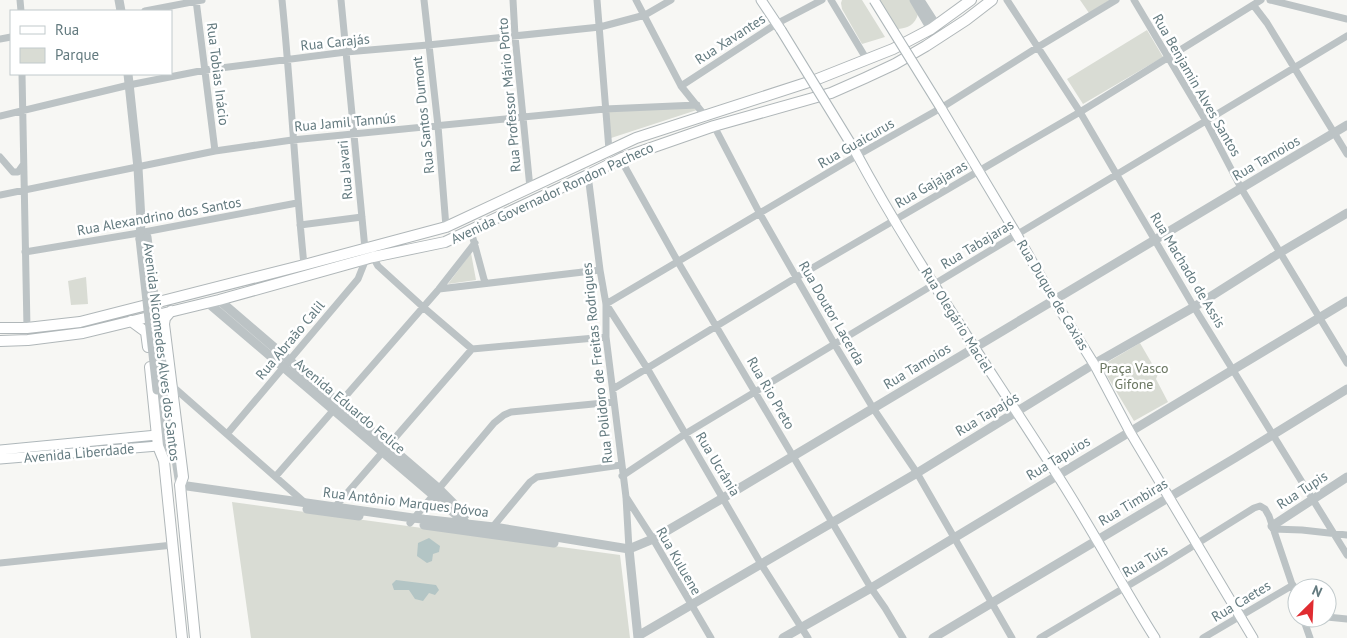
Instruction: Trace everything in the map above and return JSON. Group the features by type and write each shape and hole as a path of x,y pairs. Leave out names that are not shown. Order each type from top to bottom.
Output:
{"main road":[{"name":"Rua Olegário Maciel","path":"761,0 856,152 935,284 1016,412 1058,474 1155,638"},
{"name":"Rua Duque de Caxias","path":"874,0 979,170 1054,300 1094,364 1130,432 1253,638"},
{"name":"Avenida Governador Rondon Pacheco","path":"0,341 28,340 83,333 219,300 368,255 446,226 636,138 815,80 867,60 911,41 971,0"},
{"name":"Avenida Governador Rondon Pacheco","path":"0,328 27,328 80,322 304,265 445,242 588,176 622,158 714,126 831,93 865,78 896,64 926,46 966,20 992,0"},
{"name":"Avenida Nicomedes Alves dos Santos","path":"171,311 165,318 164,324 166,348 164,388 183,477 180,488 196,638"},
{"name":"Avenida Nicomedes Alves dos Santos","path":"131,321 146,332 157,440 164,461 182,638"},
{"path":"148,349 157,340 162,342 166,348"},
{"name":"Avenida Liberdade","path":"0,450 157,440"},
{"name":"Avenida Liberdade","path":"0,459 48,456 157,440"},
{"path":"46,446 48,456"}],"street":[{"path":"150,10 198,0"},
{"name":"Rua Tobias Inácio","path":"198,0 215,151"},
{"path":"282,0 288,59 292,140 304,265"},
{"name":"Rua Javari","path":"341,0 362,217 368,255"},
{"name":"Rua Santos Dumont","path":"424,0 438,126 446,226"},
{"name":"Rua Professor Mário Porto","path":"513,0 522,118 530,188"},
{"path":"598,0 609,150"},
{"path":"636,0 681,86 706,116"},
{"name":"Rua Carajás","path":"0,116 129,85 205,70 346,52 600,27 645,15 671,0"},
{"name":"Rua Xavantes","path":"681,86 822,0"},
{"path":"831,0 867,60"},
{"path":"914,0 934,27"},
{"path":"921,0 934,27"},
{"name":"Rua Machado de Assis","path":"1006,0 1080,112 1194,307 1347,555"},
{"name":"Rua Guaicurus","path":"606,304 760,214 856,152 941,108 1116,0"},
{"name":"Rua Benjamin Alves Santos","path":"1134,0 1206,121 1241,188 1347,363"},
{"name":"Rua Gajajaras","path":"613,389 797,276 1080,112 1261,0"},
{"path":"1270,0 1347,19"},
{"path":"1254,6 1267,23 1347,154"},
{"name":"Rua Tabajaras","path":"622,476 685,434 1118,176 1347,36"},
{"path":"22,75 27,328"},
{"name":"Avenida Nicomedes Alves dos Santos","path":"128,75 138,168 141,220 164,388 164,461"},
{"name":"Rua Jamil Tannús","path":"0,195 215,151 292,140 605,109 696,105"},
{"name":"Rua Tamoios","path":"629,551 653,540 1347,125"},
{"name":"Rua Doutor Lacerda","path":"714,126 760,214 835,345 917,473 1012,638"},
{"path":"0,157 10,171 14,173 20,170 23,165"},
{"name":"Rua Rio Preto","path":"622,158 625,167 678,262 871,588 903,638"},
{"name":"Rua Polidoro de Freitas Rodrigues","path":"588,176 606,304 606,337 626,497 629,551"},
{"name":"Rua Alexandrino dos Santos","path":"25,252 143,235 298,203"},
{"name":"Rua Tapajós","path":"638,637 917,473 1094,364 1194,307 1347,212"},
{"path":"300,225 362,217"},
{"path":"471,231 484,283"},
{"path":"276,476 439,289 475,243"},
{"path":"368,255 423,307 472,349"},
{"name":"Rua Abraão Calil","path":"227,434 358,279 368,255"},
{"path":"439,289 600,270"},
{"name":"Avenida Eduardo Felice","path":"219,300 252,328 287,364 435,491 477,530"},
{"name":"Rua Tapuios","path":"783,638 871,588 1347,301"},
{"name":"Avenida Eduardo Felice","path":"207,302 246,336 287,364"},
{"name":"Rua Ucrânia","path":"606,304 647,368 761,564 808,638"},
{"path":"246,336 252,328"},
{"path":"335,507 472,349 606,337"},
{"path":"164,388 227,434 304,502 294,507"},
{"name":"Rua Timbiras","path":"933,638 1347,389"},
{"path":"412,520 494,422 504,414 614,402"},
{"path":"477,530 494,527 530,482 537,477 621,465"},
{"name":"Rua Tupis","path":"1272,528 1347,478"},
{"name":"Rua Antônio Marques Póvoa","path":"180,488 304,502 477,530 629,551"},
{"name":"Rua Antônio Marques Póvoa","path":"180,488 294,507 412,520"},
{"name":"Rua Kuluene","path":"626,497 711,638"},
{"name":"Rua Tuis","path":"1042,638 1254,508 1263,506 1272,528"},
{"name":"Rua Antônio Marques Póvoa","path":"477,530 494,527 629,551"},
{"path":"1290,578 1272,528 1347,535"},
{"path":"0,563 173,546"},
{"path":"629,551 638,637"},
{"name":"Rua Caetes","path":"1203,638 1287,589"}],"green space":[{"path":"842,0 862,0 885,37 862,44 842,9"},
{"path":"879,0 912,0 918,14 917,18 911,25 898,29"},
{"path":"1080,0 1110,0 1089,13"},
{"path":"1147,30 1163,57 1083,104 1067,79"},
{"path":"697,105 700,109 608,139 605,109"},
{"path":"471,253 476,280 448,284"},
{"path":"86,277 88,304 71,305 68,281"},
{"name":"Praça Vasco Gifone","path":"1140,343 1158,374 1156,379 1168,402 1134,421 1101,366"},
{"path":"232,502 620,555 630,638 251,638"}],"shaded area":[{"path":"429,538 440,546 439,552 433,554 432,561 427,563 417,556 418,543"},
{"path":"396,580 436,585 439,590 435,595 429,593 423,601 415,599 409,590 394,590 392,584"}]}
